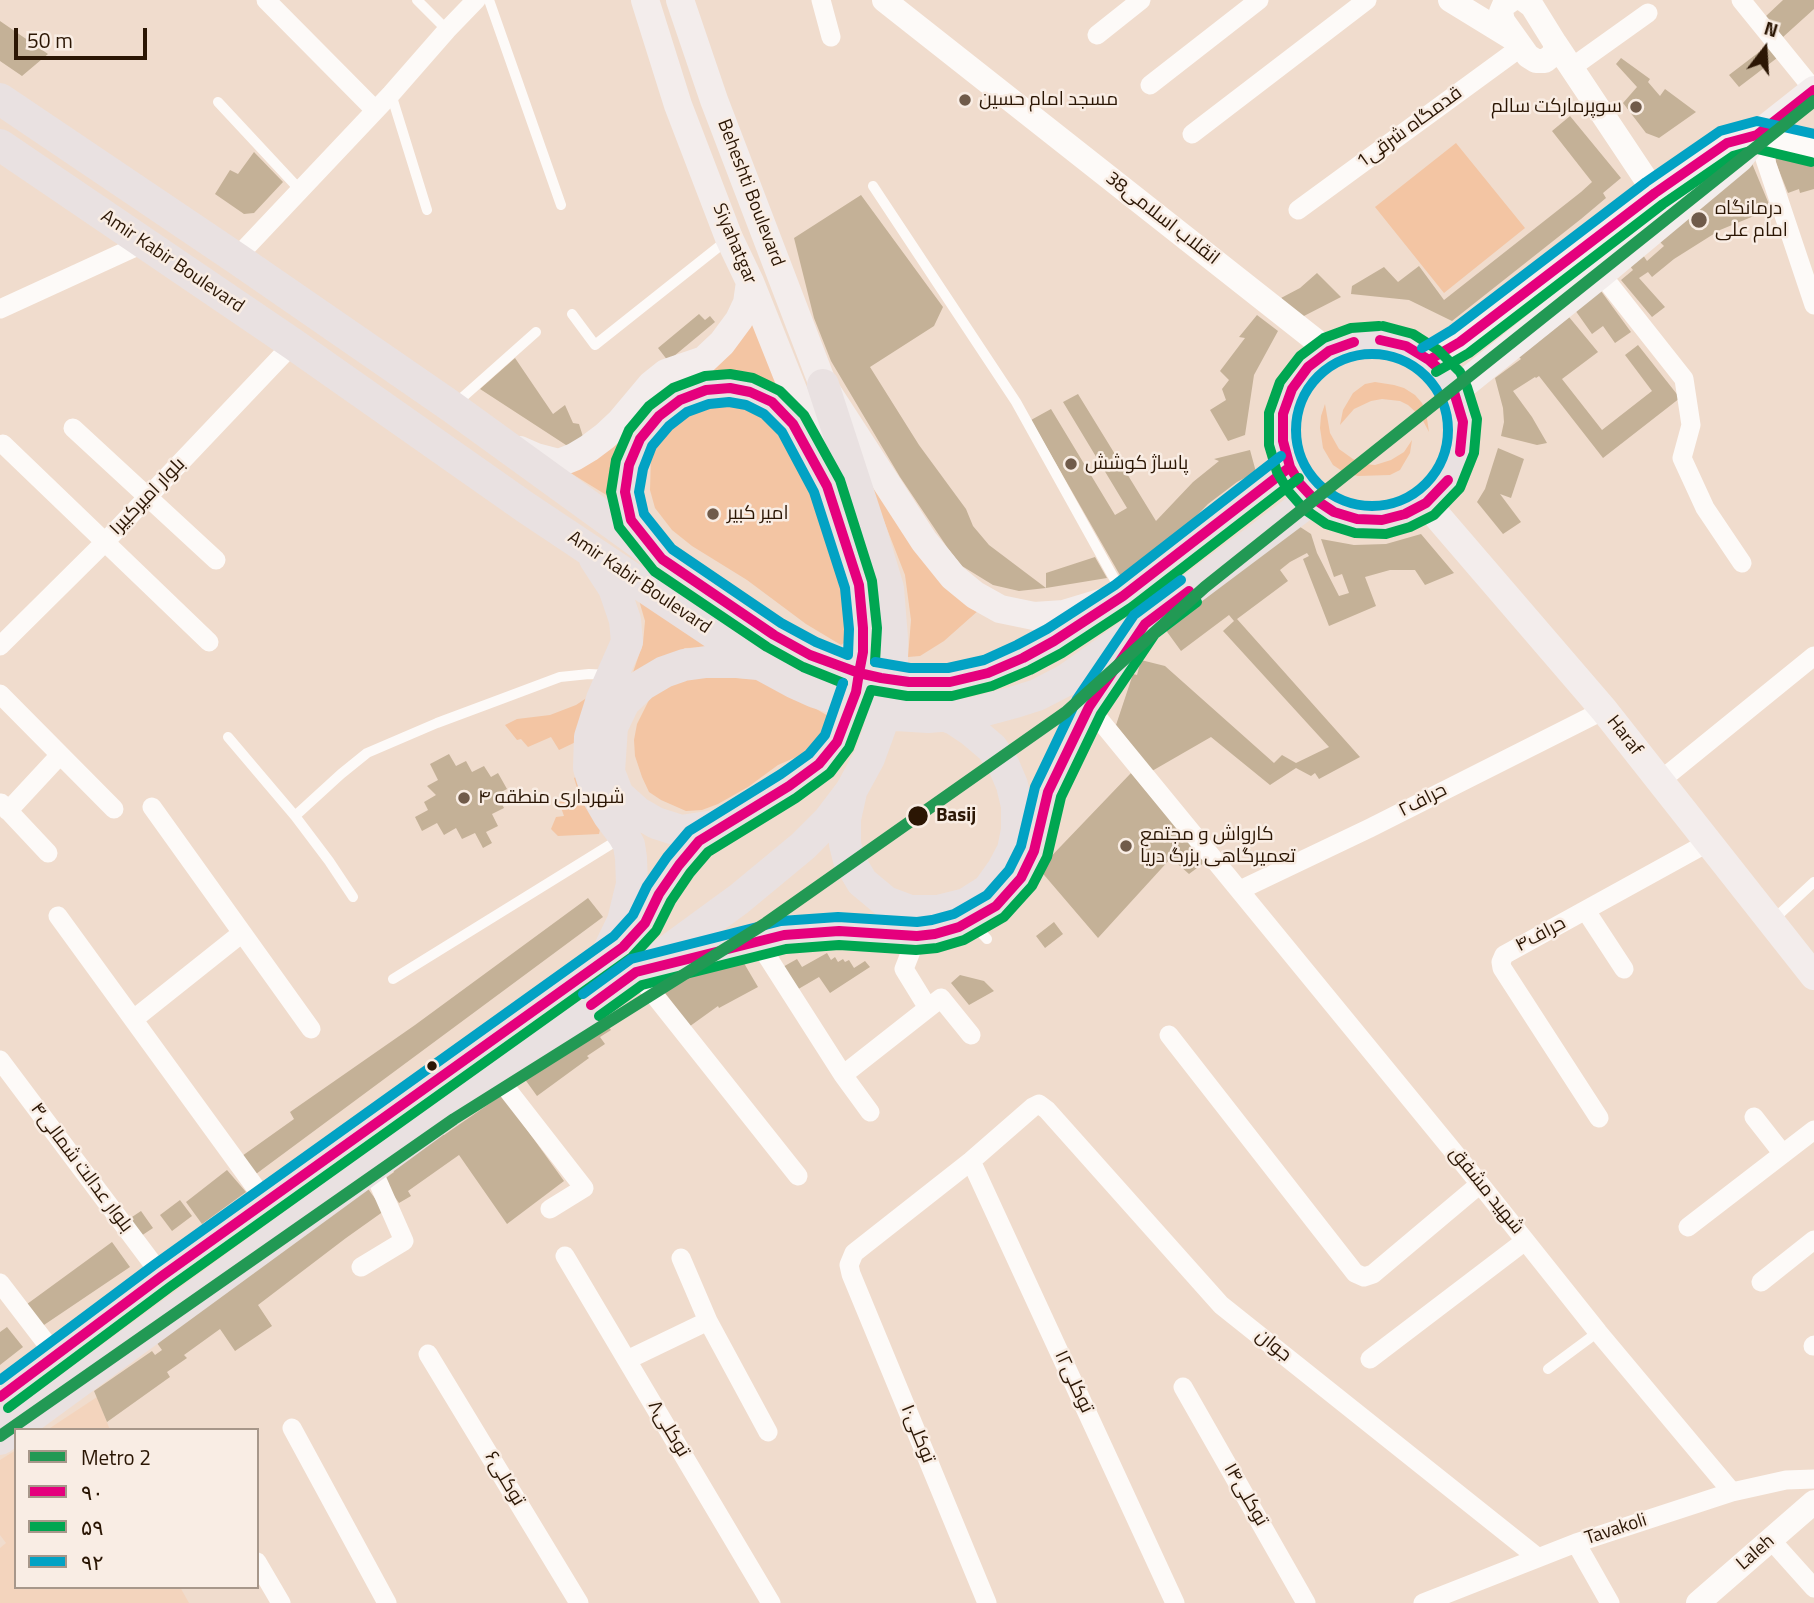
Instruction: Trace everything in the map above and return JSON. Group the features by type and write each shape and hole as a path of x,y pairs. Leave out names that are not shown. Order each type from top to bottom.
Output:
{"main road":[{"name":"Siyahatgar","path":"645,0 678,105 729,238 750,282 805,420 827,486"},
{"name":"Beheshti Boulevard","path":"680,0 714,100 823,385 924,541 953,577 975,595 1000,609 1034,616 1064,614 1124,596"},
{"path":"1454,392 1740,158 1757,135 1814,90"},
{"name":"Amir Kabir Boulevard","path":"0,99 501,441 662,559 774,635 810,655 881,678 909,682 950,682 988,673 1023,658 1124,596"},
{"path":"1429,360 1460,342 1655,193 1727,143 1757,135"},
{"name":"Amir Kabir Boulevard","path":"0,145 588,550 760,664 815,692 857,705 904,716 946,716 974,713 1037,695 1066,680 1145,624 1313,498"},
{"path":"501,441 536,457 559,463 589,448 620,422 651,385 666,373 704,360 722,343 739,320 747,303 750,282"},
{"path":"1380,340 1406,346 1429,360 1443,374 1454,392 1463,422 1461,452 1448,480 1426,503 1405,514 1382,520 1357,519 1334,512 1313,498 1290,467 1283,441 1283,414 1292,389 1308,367 1329,351 1354,342 1380,340"},
{"path":"14,1428 739,899 792,856 830,820 851,791 869,758 881,725 892,663 892,638 888,588 823,385"},
{"path":"10,1431 0,1397 162,1276 623,947 645,923 678,864 699,841 762,804 819,764 837,742 856,692 863,652 859,585 827,486 793,424 772,402 750,391 730,388 706,390 680,400 659,416 640,439 629,465 625,492 631,520 662,559"},
{"path":"1124,596 1290,467"},
{"name":"Haraf","path":"1426,503 1604,710 1814,976"},
{"path":"588,550 614,588 625,620 627,642 602,699 590,737 589,768 598,797 629,845 631,858 632,884 623,921 601,964"},
{"path":"636,972 784,935 839,931 917,936 959,927 979,930 1021,878 1034,851 1048,792 1089,708 1145,624"},
{"path":"724,825 681,831 656,823 636,812 618,795 609,772 612,727 624,702 642,685 664,672 684,664 706,662 760,664"},
{"path":"851,791 845,819 845,844 849,859 862,882 886,902 910,911 938,911 966,904 988,890 1013,850 1017,830 1017,806 1012,785 992,748 972,731 946,716"}],"street":[{"path":"266,0 375,110"},
{"path":"236,258 391,94 475,0"},
{"path":"821,0 831,37"},
{"name":"38انقلاب اسلامی","path":"884,0 1329,351"},
{"path":"1097,35 1141,0"},
{"path":"1150,85 1259,0"},
{"path":"1192,134 1367,0"},
{"path":"1450,0 1525,50 1594,103"},
{"path":"1466,0 1476,3 1516,2 1555,43 1655,193"},
{"path":"1741,0 1814,90"},
{"path":"1516,2 1501,12 1503,21 1525,50 1545,61 1555,53 1555,43"},
{"path":"1571,68 1648,13"},
{"name":"1قدمگاه شرقی","path":"1298,210 1525,50"},
{"path":"1757,135 1814,148"},
{"path":"1757,135 1814,305"},
{"path":"0,309 144,243"},
{"path":"1601,274 1684,379 1692,425 1682,458 1705,508 1742,562"},
{"name":"بلوار امیرکبیر۱","path":"0,646 148,498 293,345"},
{"path":"73,428 216,560"},
{"path":"3,444 209,642"},
{"path":"1660,781 1814,656"},
{"path":"0,694 114,809"},
{"name":"شهید مشفق","path":"1089,708 1480,1184 1598,1332 1732,1492"},
{"name":"حراف۲","path":"1240,890 1604,710"},
{"path":"48,853 4,806 60,755"},
{"path":"152,807 311,1029"},
{"name":"حراف۴","path":"1599,1118 1502,968 1501,962 1504,955 1709,842"},
{"path":"1586,911 1624,969"},
{"path":"58,916 266,1202"},
{"path":"134,1019 242,933"},
{"path":"917,936 904,970 928,1008"},
{"path":"758,942 843,1075 870,1112"},
{"path":"636,972 798,1177"},
{"path":"843,1075 941,998 971,1035"},
{"path":"1169,1035 1355,1273 1364,1277 1373,1273 1480,1184"},
{"name":"بلوار عدالت شمالی۴","path":"0,1060 162,1276"},
{"path":"496,1075 584,1188 550,1209"},
{"name":"جوان","path":"971,1161 1032,1107 1039,1104 1222,1305 1537,1557"},
{"path":"1754,1117 1783,1154"},
{"path":"1688,1227 1814,1130"},
{"name":"۱۰توکلی","path":"971,1161 854,1253 849,1265 987,1603"},
{"name":"توکلی۱۲","path":"971,1161 1175,1603"},
{"path":"361,1267 404,1241 371,1166"},
{"path":"1761,1282 1814,1240"},
{"path":"1370,1359 1525,1241"},
{"name":"توکلی۸","path":"565,1256 771,1603"},
{"path":"681,1258 708,1321 768,1432"},
{"path":"0,1283 56,1356"},
{"path":"627,1360 708,1321"},
{"name":"توکلی۶","path":"428,1354 579,1603"},
{"name":"توکلی۱۴","path":"1183,1387 1306,1603"},
{"path":"292,1428 387,1603"},
{"name":"Tavakoli","path":"1423,1603 1455,1597 1537,1557 1732,1492 1786,1479 1814,1479"},
{"name":"Laleh","path":"1698,1603 1814,1502"},
{"path":"1771,1540 1814,1588"},
{"path":"1576,1543 1610,1603"},
{"path":"259,1565 281,1603"}],"lane":[{"path":"417,0 447,30"},
{"path":"489,0 561,205"},
{"path":"391,94 427,209"},
{"path":"218,102 300,190"},
{"path":"873,186 1016,402 1124,596"},
{"path":"572,314 595,345 729,238"},
{"path":"452,407 536,332"},
{"path":"295,816 367,753 437,723 560,677 589,674 613,676"},
{"path":"228,737 295,816 352,897"},
{"path":"393,979 624,836"},
{"path":"1770,921 1814,883"},
{"path":"1548,1369 1598,1332"}],"shaded area":[{"path":"1456,143 1525,228 1444,293 1375,207"},
{"path":"752,316 788,401 701,378"},
{"path":"1375,382 1404,388 1415,395 1426,412 1429,432 1421,417 1408,405 1382,399 1354,409 1340,425 1343,410 1353,393 1365,384"},
{"path":"736,399 775,420 804,469 846,599 848,640 841,645 806,624 747,580 692,546 672,530 655,508 650,490 651,455 667,426 692,406"},
{"path":"1325,404 1330,433 1339,449 1365,464 1375,465 1391,460 1404,452 1412,440 1410,453 1400,470 1390,475 1358,476 1345,473 1333,465 1323,448 1320,428"},
{"path":"627,433 615,453 612,478 616,501 569,472"},
{"path":"859,457 979,610 944,641 920,656 908,657 911,620 905,575"},
{"path":"636,590 719,647 685,648 649,666 628,687 643,643 645,621"},
{"path":"684,674 767,680 835,720 825,740 801,755 778,765 718,804 702,810 686,811 649,792 635,756 634,740 637,724 652,694"},
{"path":"591,695 580,740 559,750 551,737 528,747 521,739 517,740 505,725 517,719 550,715 576,705"},
{"path":"582,774 601,825 599,834 558,836 551,829 556,817 564,816 559,802 577,797 574,778"},
{"path":"97,1397 109,1428 50,1428"},
{"path":"14,1451 14,1589 181,1589 189,1603 0,1603 0,1548 6,1543 0,1535 0,1460"}],"building":[{"path":"1783,0 1814,0 1814,9 1783,37 1765,17"},
{"path":"0,21 48,54 22,76 0,61"},
{"path":"1767,46 1777,58 1739,87 1729,75"},
{"path":"1621,58 1650,79 1648,82 1660,96 1665,89 1696,112 1659,138 1646,133 1623,103 1637,87 1616,64"},
{"path":"1570,116 1621,178 1603,193 1606,198 1581,219 1452,321 1409,300 1351,294 1352,286 1384,267 1398,282 1419,266 1444,300 1581,192 1592,182 1552,131"},
{"path":"254,152 283,182 254,213 244,214 215,194 230,170 238,174"},
{"path":"1776,156 1814,164 1814,189 1800,193 1799,189 1788,193 1776,163"},
{"path":"1751,161 1771,209 1720,230 1674,259 1652,277 1648,272 1639,278 1665,307 1652,317 1621,280 1633,270 1629,265 1643,255 1647,261 1664,246 1656,238"},
{"path":"861,195 943,307 934,326 870,367 919,445 966,509 973,526 989,545 1046,588 1019,591 993,585 962,566 900,477 831,361 814,318 794,238"},
{"path":"1317,273 1341,297 1302,317 1281,298 1300,288"},
{"path":"1601,291 1631,332 1615,343 1603,326 1592,334 1575,310"},
{"path":"699,314 705,320 710,316 715,322 668,361 658,348"},
{"path":"1257,315 1278,331 1254,375 1245,435 1228,441 1210,410 1226,400 1222,389 1229,380 1220,371 1245,338 1239,337"},
{"path":"1569,317 1598,352 1562,379 1602,430 1652,391 1625,355 1638,345 1680,398 1603,458 1539,376 1513,391 1547,443 1537,445 1501,436 1503,408 1495,378"},
{"path":"515,358 553,414 565,405 573,423 579,424 585,443 566,445 480,389"},
{"name":"پاساژ کوشش","path":"1078,394 1156,521 1193,482 1219,461 1214,459 1250,450 1256,472 1237,482 1208,504 1170,543 1121,577 1031,420 1051,409 1115,515 1127,508 1063,402"},
{"path":"1498,448 1524,459 1511,498 1500,494 1521,522 1503,534 1477,502 1485,489"},
{"path":"1294,523 1311,534 1317,553 1339,596 1349,593 1342,574 1334,577 1321,539 1354,545 1386,544 1421,534 1454,573 1425,585 1415,570 1390,570 1365,577 1376,606 1329,626 1303,559 1309,556 1307,553 1280,570 1288,581 1237,619 1360,757 1319,779 1315,773 1311,776 1296,768 1270,785 1211,737 1152,771 1116,725 1133,674 1137,675 1141,660 1165,666 1274,763 1282,755 1296,763 1329,747 1223,631 1234,621 1229,615 1181,651 1165,629"},
{"path":"1095,557 1107,578 1046,588 1046,573"},
{"name":"شهرداری منطقه ۴","path":"449,754 456,766 466,761 472,772 484,766 491,777 498,773 507,789 497,794 504,808 492,814 498,826 486,832 492,843 483,848 475,833 462,839 456,828 444,835 437,823 422,831 415,817 428,810 424,802 436,795 427,786 438,780 430,764"},
{"name":"کارواش و مجتمع تعمیرگاهی بزرگ دریا","path":"1131,773 1205,862 1189,874 1171,858 1098,938 1039,869"},
{"path":"588,898 603,917 256,1174 242,1156 294,1119 290,1112 415,1025"},
{"path":"1054,922 1063,934 1045,948 1036,936"},
{"path":"738,953 758,987 719,1008 718,1006 686,1029 657,987 676,975"},
{"path":"827,953 831,960 835,957 838,962 849,960 854,968 865,961 870,967 830,993 819,977 795,991 781,968 797,959 802,967"},
{"path":"960,975 984,981 994,991 969,1005 951,983"},
{"path":"604,1021 611,1030 600,1037 605,1044 537,1096 524,1078 530,1074 527,1070 572,1036 576,1041"},
{"path":"502,1095 564,1181 507,1224 459,1155 408,1191 411,1196 399,1203 383,1180 394,1172 391,1167 441,1131 444,1135"},
{"path":"227,1170 246,1192 202,1224 186,1202"},
{"path":"366,1186 384,1211 258,1305 272,1326 235,1351 220,1329 184,1355 187,1358 167,1372 170,1377 107,1422 94,1391 152,1351 155,1355 162,1350 154,1339"},
{"path":"180,1200 192,1216 172,1231 160,1215"},
{"path":"141,1211 153,1228 141,1236 129,1219"},
{"path":"112,1242 130,1267 38,1329 23,1307"},
{"path":"7,1327 23,1347 0,1365 0,1332"}],"metro line":[{"name":"2","path":"0,1436 454,1119 766,923 1066,712 1205,587 1814,101"}],"transit line":[{"name":"۹۰","path":"1429,360 1460,342 1655,193 1727,143 1757,135 1814,90"},
{"name":"۹۲","path":"1422,348 1452,330 1646,182 1720,131 1757,121 1814,134"},
{"name":"۵۹","path":"1436,372 1469,353 1663,204 1733,156 1757,149 1811,162"},
{"name":"۵۹","path":"1379,326 1351,328 1324,338 1300,356 1280,382 1269,413 1269,445 1277,472 1289,492 1304,509 1326,524 1355,533 1386,534 1410,527 1434,515 1460,488 1474,453 1477,419 1460,372 1438,350 1413,334 1383,326"},
{"name":"۹۰","path":"1380,340 1406,346 1439,369"},
{"name":"۹۰","path":"1354,342 1329,351 1308,367 1292,389 1283,414 1283,441 1290,467 1300,484 1313,498 1334,512 1357,519 1382,520 1405,514 1426,503 1448,480"},
{"name":"۹۲","path":"1372,354 1401,360 1425,377 1442,401 1448,430 1442,459 1425,483 1401,500 1372,506 1343,500 1319,483 1302,459 1296,430 1302,401 1319,377 1343,360 1372,354"},
{"name":"۵۹","path":"843,683 803,667 767,647 654,571 619,527 611,492 616,460 629,430 649,406 673,388 705,376 730,374 753,378 780,391 804,415 840,480 872,581 877,628 875,662"},
{"name":"۹۰","path":"730,388 750,392 772,402 793,424 827,486 859,585 863,628 863,652 859,673 810,655 774,635 662,559 631,520 625,492 629,465 640,439 659,416 680,400 706,390 730,388"},
{"name":"۹۰","path":"1454,392 1463,422 1460,452"},
{"name":"۹۲","path":"729,402 746,405 764,414 782,432 814,492 845,588 849,629 848,655 781,623 672,549 644,514 639,492 643,469 652,446 669,426 687,412 709,404 729,402"},
{"name":"۹۲","path":"875,662 910,668 948,668 984,660 1017,645 1115,585 1281,456"},
{"name":"۹۰","path":"859,673 909,682 950,682 988,673 1023,658 1123,596 1290,467"},
{"name":"۵۹","path":"8,1408 170,1287 632,957 656,931 671,901 708,852 796,798 830,773 849,748 871,690 907,696 952,696 992,686 1030,670 1062,653 1132,607 1299,478"},
{"name":"۹۲","path":"583,994 631,959 781,921 838,917 917,922 954,914 987,895 1009,870 1021,846 1035,787 1077,699 1134,615 1181,580"},
{"name":"۹۰","path":"591,1005 636,972 784,935 839,931 917,936 935,934 959,927 996,906 1021,878 1034,851 1048,792 1089,707 1145,624 1189,591"},
{"name":"۵۹","path":"599,1016 642,985 786,949 839,945 916,950 937,948 964,940 1004,917 1032,886 1047,857 1061,797 1101,714 1155,634 1197,602"},
{"name":"۹۰","path":"0,1397 162,1276 623,947 645,923 659,894 699,841 789,786 819,764 837,742 856,692 859,673"},
{"name":"۹۲","path":"0,1380 154,1265 614,936 633,915 647,886 689,831 809,754 825,735 843,683"}],"place":[{"name":"مسجد امام حسین","path":"965,100"},
{"name":"سوپرمارکت سالم","path":"1636,107"},
{"name":"درمانگاه امام علی","path":"1699,220"},
{"name":"پاساژ کوشش","path":"1071,464"},
{"name":"امیر کبیر","path":"713,514"},
{"name":"شهرداری منطقه ۴","path":"464,798"},
{"name":"Basij","path":"918,816"},
{"name":"کارواش و مجتمع تعمیرگاهی بزرگ دریا","path":"1126,846"}]}
